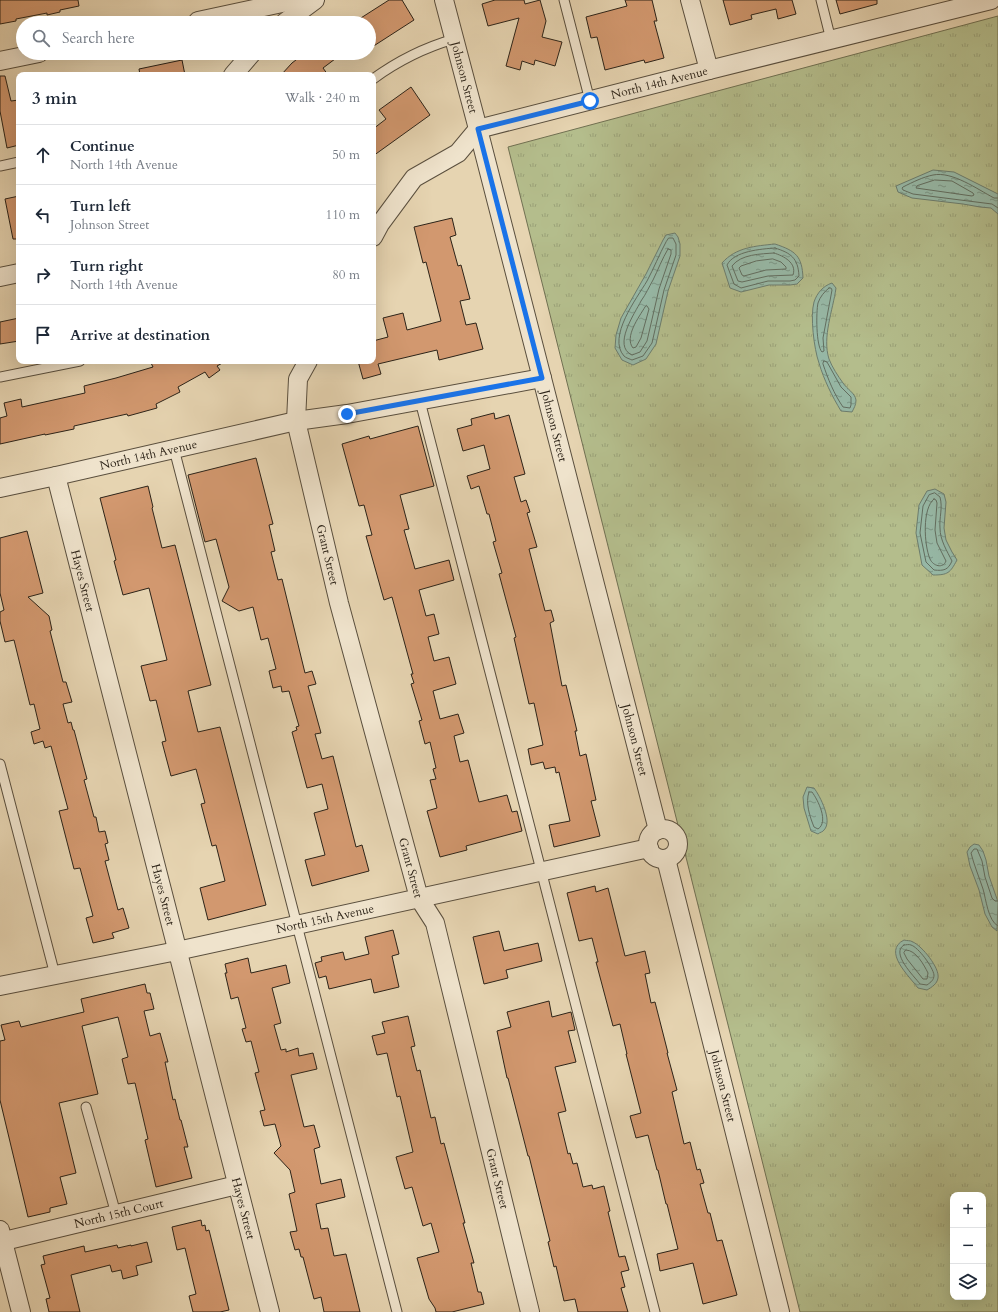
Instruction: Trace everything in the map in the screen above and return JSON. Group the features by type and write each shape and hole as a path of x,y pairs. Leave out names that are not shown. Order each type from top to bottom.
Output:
{"street":[{"path":"224,16 296,0"},
{"path":"293,16 315,0"},
{"name":"Johnson Street","path":"444,0 658,830"},
{"path":"690,0 709,70"},
{"name":"North 14th Avenue","path":"478,129 832,40 951,5 991,0"},
{"path":"0,61 16,58"},
{"path":"235,72 245,60"},
{"path":"376,231 414,178 458,153 478,129"},
{"path":"0,277 16,274"},
{"path":"296,421 298,379 306,364"},
{"name":"North 14th Avenue","path":"0,488 296,421 347,414 542,378"},
{"name":"Grant Street","path":"296,421 339,603 419,898 435,923 530,1312"},
{"name":"Hayes Street","path":"56,476 270,1312"},
{"path":"668,829 676,835 678,839 678,849 672,857 666,859 657,858 653,855 649,848 648,841 650,836 658,830 668,829"},
{"name":"North 15th Avenue","path":"0,986 177,951 649,848"},
{"name":"Johnson Street","path":"666,859 777,1311"},
{"name":"North 15th Court","path":"1,1238 116,1214 237,1185"},
{"path":"1,1238 21,1312"}],"lane":[{"path":"564,0 590,101"},
{"path":"821,0 832,40"},
{"path":"376,77 408,56 434,45 454,39"},
{"path":"0,166 16,163"},
{"path":"0,377 65,364"},
{"path":"420,401 655,1312"},
{"path":"174,449 397,1312"},
{"path":"0,764 55,975"},
{"path":"86,1107 116,1214"}],"green space":[{"path":"998,16 998,1312 800,1312 508,147"}],"water":[{"path":"933,170 954,172 998,194 998,214 991,208 912,198 898,192 896,186"},
{"path":"675,233 680,244 680,256 668,291 656,344 646,359 633,365 622,360 615,348 616,335 621,318 666,235"},
{"path":"775,244 793,252 799,259 803,278 797,284 769,285 741,292 730,288 722,263 740,250"},
{"path":"832,283 836,288 827,333 827,351 835,371 843,383 853,393 856,400 852,412 841,411 834,400 821,369 814,341 812,315 814,302 821,290"},
{"path":"935,489 944,494 946,502 944,528 946,540 957,560 952,568 945,574 933,575 922,565 916,533 919,505 927,491"},
{"path":"807,787 814,788 825,809 827,821 826,826 824,831 818,834 811,831 804,808 803,797"},
{"path":"974,844 979,845 983,851 989,876 998,902 997,931 992,927 985,914 979,890 970,866 967,852"},
{"path":"904,940 912,941 917,944 930,958 936,969 938,974 937,982 927,990 918,988 899,964 896,957 896,950 898,945"}],"building":[{"path":"0,0 78,0 79,6 60,10 60,12 47,15 47,13 32,16 16,16 16,21 0,24"},
{"path":"389,0 402,0 414,20 376,44 376,16 364,16"},
{"path":"495,0 524,0 525,4 540,0 546,21 542,37 562,42 555,66 535,60 534,65 522,61 520,70 506,66 519,18 488,26 482,4"},
{"path":"625,0 652,0 657,21 654,21 664,58 645,63 644,60 605,70 597,37 591,38 586,17 627,6"},
{"path":"723,0 792,0 796,14 778,19 776,9 751,15 752,19 730,25"},
{"path":"836,0 877,0 877,4 840,14"},
{"path":"182,60 184,72 140,72 139,69"},
{"path":"296,60 334,60 323,68 326,72 284,72"},
{"path":"0,76 5,76 11,101 16,100 16,146 7,148 0,111"},
{"path":"411,87 430,115 376,154 376,127 386,119 379,110"},
{"path":"16,197 16,239 13,239 5,199"},
{"path":"452,218 456,235 450,237 458,266 461,265 470,299 460,301 466,325 476,323 483,349 439,360 437,350 378,364 381,374 363,379 359,364 376,364 376,340 388,337 383,318 403,313 407,330 441,321 426,262 423,263 414,227"},
{"path":"16,319 16,341 0,344 0,322"},
{"path":"152,364 221,364 217,366 220,370 209,378 205,372 178,387 180,392 156,404 157,408 128,416 127,414 74,426 74,429 0,444 0,418 7,416 4,403 21,399 22,407 85,393 84,386 153,367"},
{"path":"494,413 495,419 509,415 525,474 514,477 521,502 526,500 530,512 527,513 537,547 529,549 545,611 551,610 554,621 550,623 562,686 566,685 577,731 575,731 580,756 586,754 596,800 591,801 600,836 554,847 549,825 570,821 559,772 556,773 555,767 545,769 543,762 531,765 528,749 543,745 534,703 529,704 514,638 516,637 499,574 502,573 493,542 496,541 489,514 487,514 479,486 471,489 467,476 490,469 484,445 463,451 457,429 472,425 471,419"},
{"path":"418,426 434,486 400,495 409,529 404,530 415,569 449,560 454,580 419,590 426,616 434,614 439,634 428,637 434,661 449,657 456,684 433,691 440,719 458,714 464,733 454,736 460,762 468,760 479,802 507,795 512,812 517,811 522,831 466,846 467,850 440,857 427,811 437,808 430,780 436,779 433,769 436,768 430,742 425,744 419,721 422,720 411,684 414,683 411,674 413,674 392,597 384,600 366,536 372,535 364,505 359,506 342,444 369,436 370,439"},
{"path":"256,458 273,524 269,525 275,551 271,552 278,580 282,579 305,673 312,671 316,684 308,686 321,733 315,734 322,759 333,756 356,847 362,845 369,871 312,886 305,860 325,855 314,813 328,809 322,784 307,788 292,732 297,730 296,727 299,726 289,691 282,692 281,686 273,688 269,671 276,669 268,638 261,640 253,607 239,611 222,601 229,587 216,539 205,542 188,475"},
{"path":"148,486 162,548 175,545 211,685 188,691 198,732 220,727 266,905 208,920 200,888 225,881 216,845 212,846 201,804 205,803 196,769 171,776 162,742 166,741 156,700 150,701 141,666 167,660 149,588 123,595 114,561 116,560 100,498"},
{"path":"27,531 43,593 28,597 49,616 52,630 50,631 63,682 66,682 72,702 63,704 68,723 71,722 74,730 87,779 84,780 94,817 96,817 99,832 105,831 108,843 105,844 109,860 105,861 118,910 123,908 129,928 112,933 114,938 93,943 86,918 93,916 80,868 74,869 59,811 68,809 51,746 45,748 43,741 34,744 31,732 40,729 34,704 30,705 14,640 5,642 0,621 0,612 4,610 0,593 0,538"},
{"path":"595,886 596,892 608,888 625,956 645,951 650,973 645,974 651,1003 655,1002 677,1090 672,1092 684,1144 690,1142 697,1170 700,1169 704,1183 700,1184 708,1213 710,1213 717,1241 722,1240 737,1295 703,1304 693,1263 660,1271 657,1254 678,1249 667,1204 648,1135 636,1138 630,1116 641,1113 620,1024 613,1026 596,962 598,962 592,938 579,941 567,893"},
{"path":"393,930 399,954 392,956 399,987 374,993 371,979 329,989 326,976 319,978 315,963 322,961 321,957 343,952 345,960 369,954 365,937"},
{"path":"499,931 504,951 538,943 542,961 506,970 508,978 484,984 473,937"},
{"path":"248,958 251,973 286,965 290,983 272,988 281,1023 274,1025 281,1050 286,1049 286,1052 298,1048 299,1056 313,1053 317,1069 291,1075 304,1127 314,1125 320,1147 314,1149 321,1184 341,1179 345,1197 316,1204 321,1229 328,1228 334,1256 346,1254 360,1312 324,1312 321,1297 314,1299 303,1257 301,1257 299,1249 295,1250 290,1232 297,1231 289,1194 295,1192 290,1170 274,1153 281,1146 275,1124 264,1126 260,1111 265,1110 255,1073 259,1072 251,1041 246,1042 242,1029 246,1028 238,997 231,999 225,973 227,973 225,964"},
{"path":"145,984 147,993 150,993 154,1009 144,1011 150,1036 160,1033 168,1062 165,1062 173,1100 175,1099 188,1147 184,1147 192,1178 156,1187 145,1140 148,1139 135,1083 128,1084 122,1059 128,1057 118,1017 82,1026 98,1094 59,1103 76,1173 60,1177 67,1204 50,1208 50,1212 28,1217 0,1100 0,1041 5,1040 1,1025 19,1021 21,1027 84,1012 81,999"},
{"path":"549,1001 552,1017 571,1012 575,1030 568,1031 576,1062 555,1067 566,1111 558,1113 568,1154 570,1153 573,1164 577,1163 583,1187 592,1185 593,1189 604,1186 610,1211 608,1212 619,1257 625,1256 629,1270 621,1272 625,1287 621,1288 628,1312 578,1312 575,1299 564,1301 556,1266 554,1267 548,1242 550,1241 529,1156 507,1078 497,1031 511,1027 507,1012"},
{"path":"408,1016 415,1046 411,1047 417,1071 420,1070 431,1118 435,1117 441,1144 444,1143 465,1223 463,1223 474,1263 471,1263 478,1292 481,1292 484,1304 452,1312 436,1312 429,1299 417,1258 439,1252 431,1223 423,1226 412,1187 405,1189 396,1157 413,1152 400,1096 397,1097 387,1053 377,1055 372,1036 385,1033 382,1022"},
{"path":"201,1220 202,1226 205,1225 206,1231 209,1230 229,1310 220,1312 193,1312 189,1296 196,1294 185,1248 177,1250 172,1227"},
{"path":"147,1242 152,1262 136,1266 138,1275 123,1279 121,1270 112,1272 110,1265 71,1275 80,1312 49,1312 46,1299 50,1298 41,1265 45,1264 43,1256 84,1246 85,1252 117,1245 118,1248"}],"route":[{"path":"347,414 542,378 478,129 590,101"}]}
